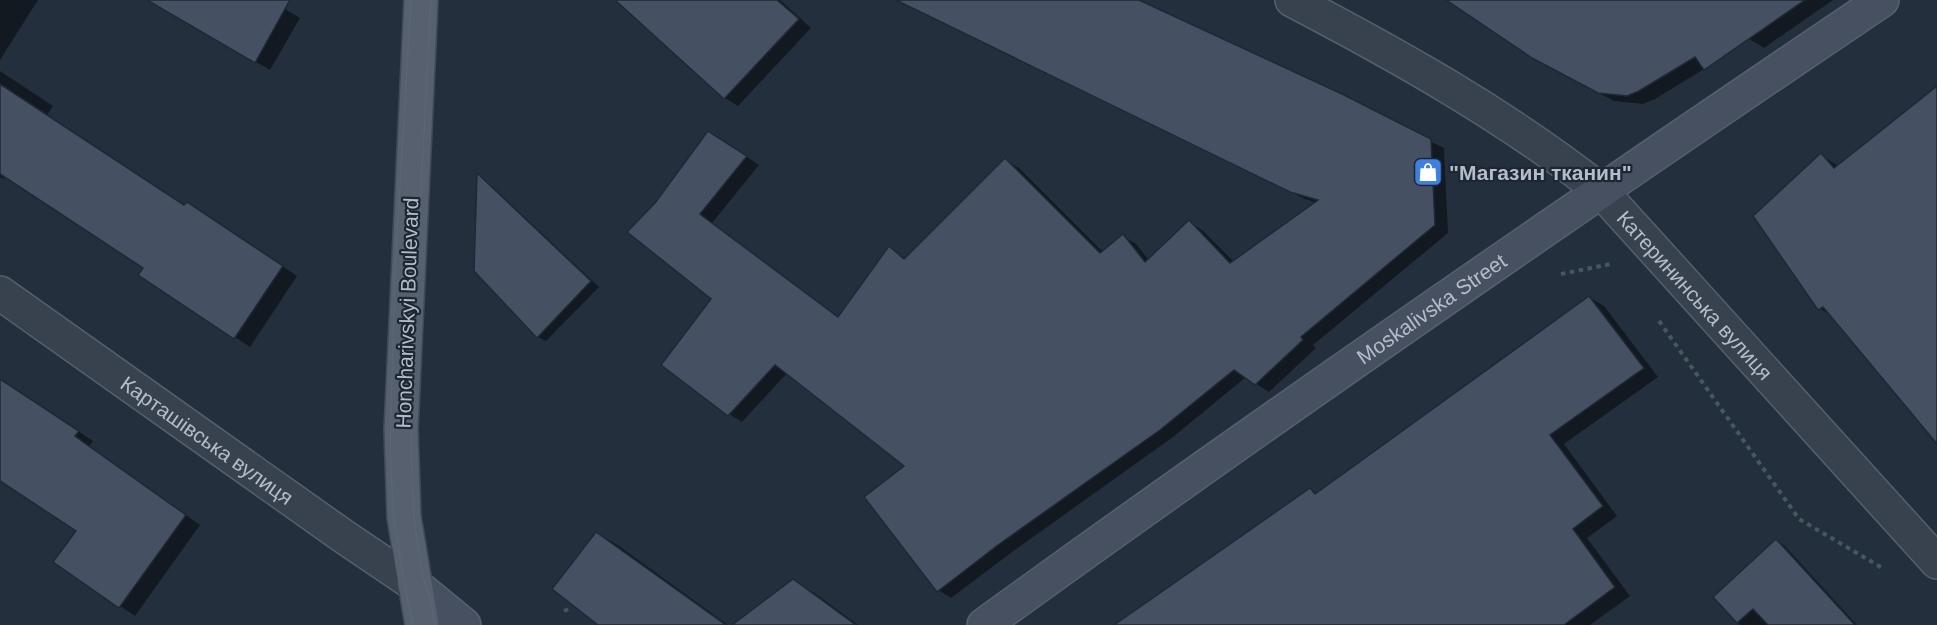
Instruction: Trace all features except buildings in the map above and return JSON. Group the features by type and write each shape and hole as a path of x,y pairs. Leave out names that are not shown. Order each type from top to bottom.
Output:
{"main road":[{"name":"Honcharivskyi Boulevard","path":"421,0 401,430 404,517 422,625"},
{"name":"Moskalivska Street","path":"984,625 1175,487 1600,190 1882,0"},
{"path":"414,584 464,625"}],"street":[{"name":"Катерининська вулиця","path":"1292,0 1449,88 1542,147 1600,190 1937,562"},
{"name":"Карташівська вулиця","path":"0,293 414,584"}],"path":[{"path":"1562,274 1618,262"},
{"path":"1658,319 1799,519 1887,570"},
{"path":"564,611 571,608"}],"tram line":[{"path":"411,0 395,271 390,453 394,518 413,625"},
{"path":"431,0 417,265 411,451 414,521 423,577 435,625"}],"place":[{"name":"\"Магазин тканин\"","path":"1428,172"}]}
